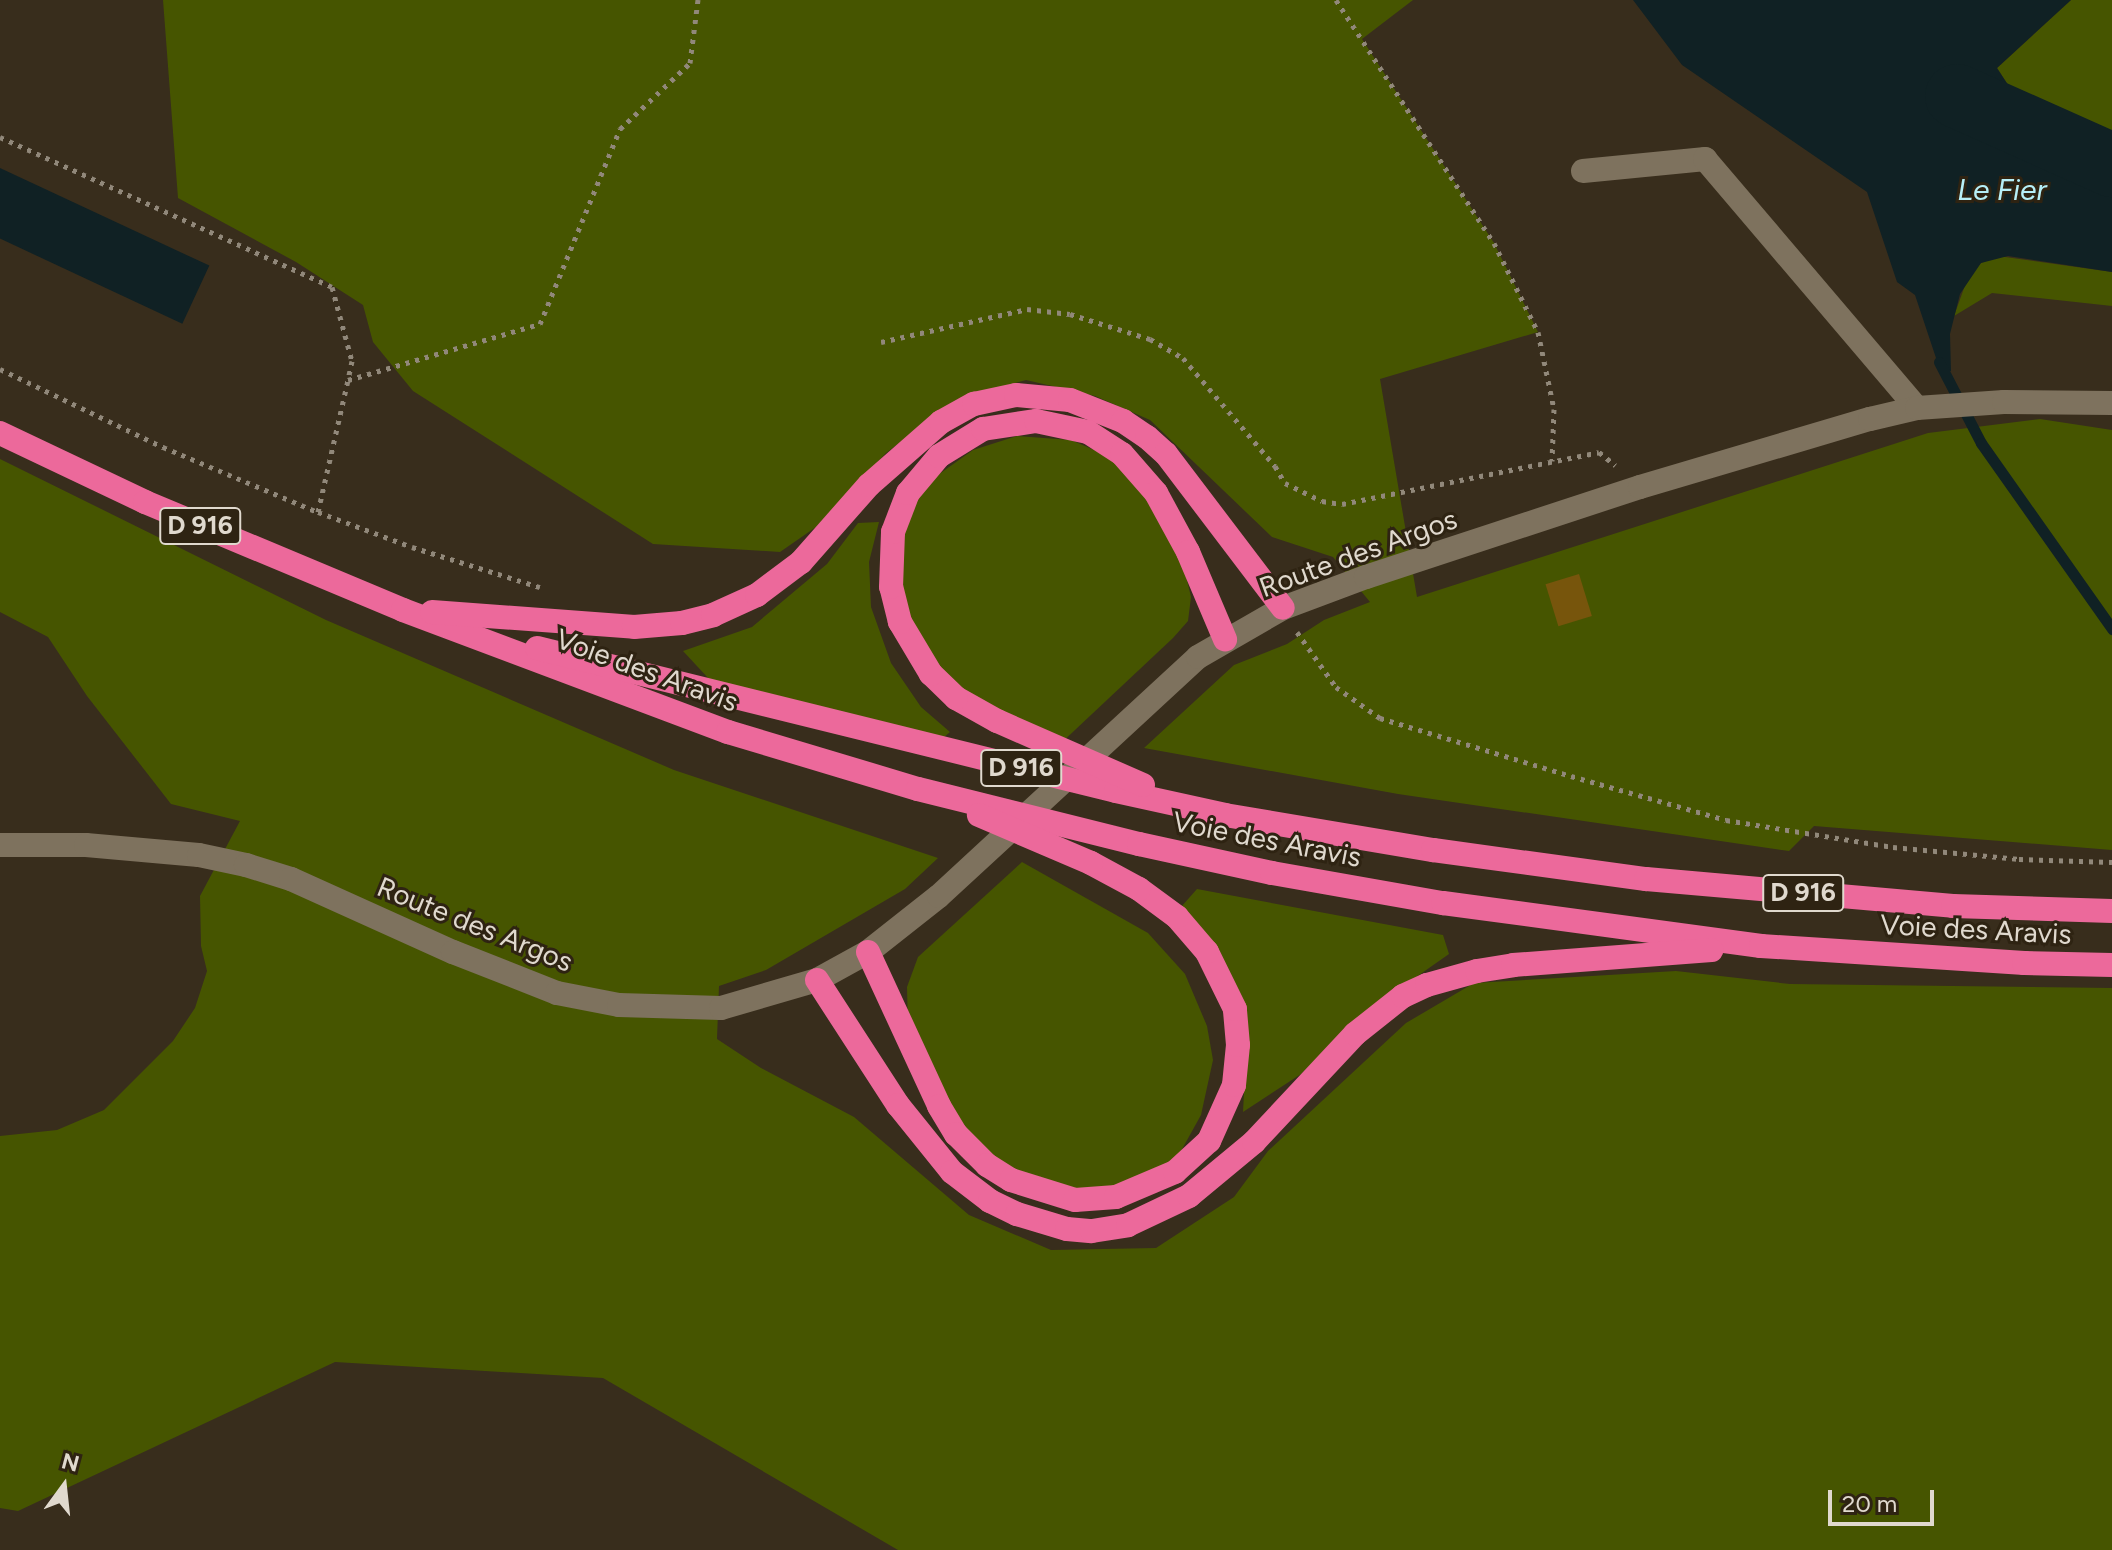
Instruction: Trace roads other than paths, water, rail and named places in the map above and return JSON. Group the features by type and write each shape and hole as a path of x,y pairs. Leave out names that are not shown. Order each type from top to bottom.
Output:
{"highway":[{"path":"403,610 634,627 682,623 713,615 757,595 801,562 869,485 941,422 974,404 1016,395 1070,400 1123,421 1147,437 1166,454 1283,608"},
{"path":"1225,639 1188,552 1156,493 1122,454 1088,432 1036,421 983,429 939,456 916,481 900,509 890,551 894,604 908,641 944,688 974,709 1023,734 1129,780 1225,815"},
{"name":"Voie des Aravis","path":"0,433 145,502 403,610 728,732 918,789 1272,873 1443,903 1761,946 2024,963 2112,965"},
{"name":"Voie des Aravis","path":"441,624 1116,791 1225,815 1449,852 1646,879 1953,906 2112,911"},
{"path":"868,952 939,1106 956,1134 987,1165 1019,1184 1075,1200 1096,1200 1138,1190 1159,1181 1195,1157 1220,1122 1237,1065 1235,1009 1221,975 1193,934 1157,902 1119,877 918,789"},
{"path":"817,980 898,1105 952,1172 990,1201 1017,1214 1067,1229 1092,1231 1128,1225 1189,1196 1254,1142 1355,1034 1403,996 1427,985 1464,973 1513,965 1761,946"}],"street":[{"path":"1583,171 1705,159 1917,408"},
{"name":"Route des Argos","path":"0,845 86,845 199,855 246,865 291,879 502,973 557,993 619,1005 721,1008 817,980 868,952 939,896 1198,657 1283,608 1366,577 1640,487 1917,408 2004,402 2112,403"}],"water":[{"path":"1633,0 2071,0 1997,68 2042,137 2112,170 2112,272 2008,256 1981,263 1960,294 1950,334 1951,371 1941,373 1915,295 1897,282 1867,192 1682,65"},
{"path":"0,168 209,266 182,324 0,239"}],"waterway":[{"name":"Le Fier","path":"1957,96 2112,165"},
{"path":"1939,362 1981,443 2112,629"}]}
